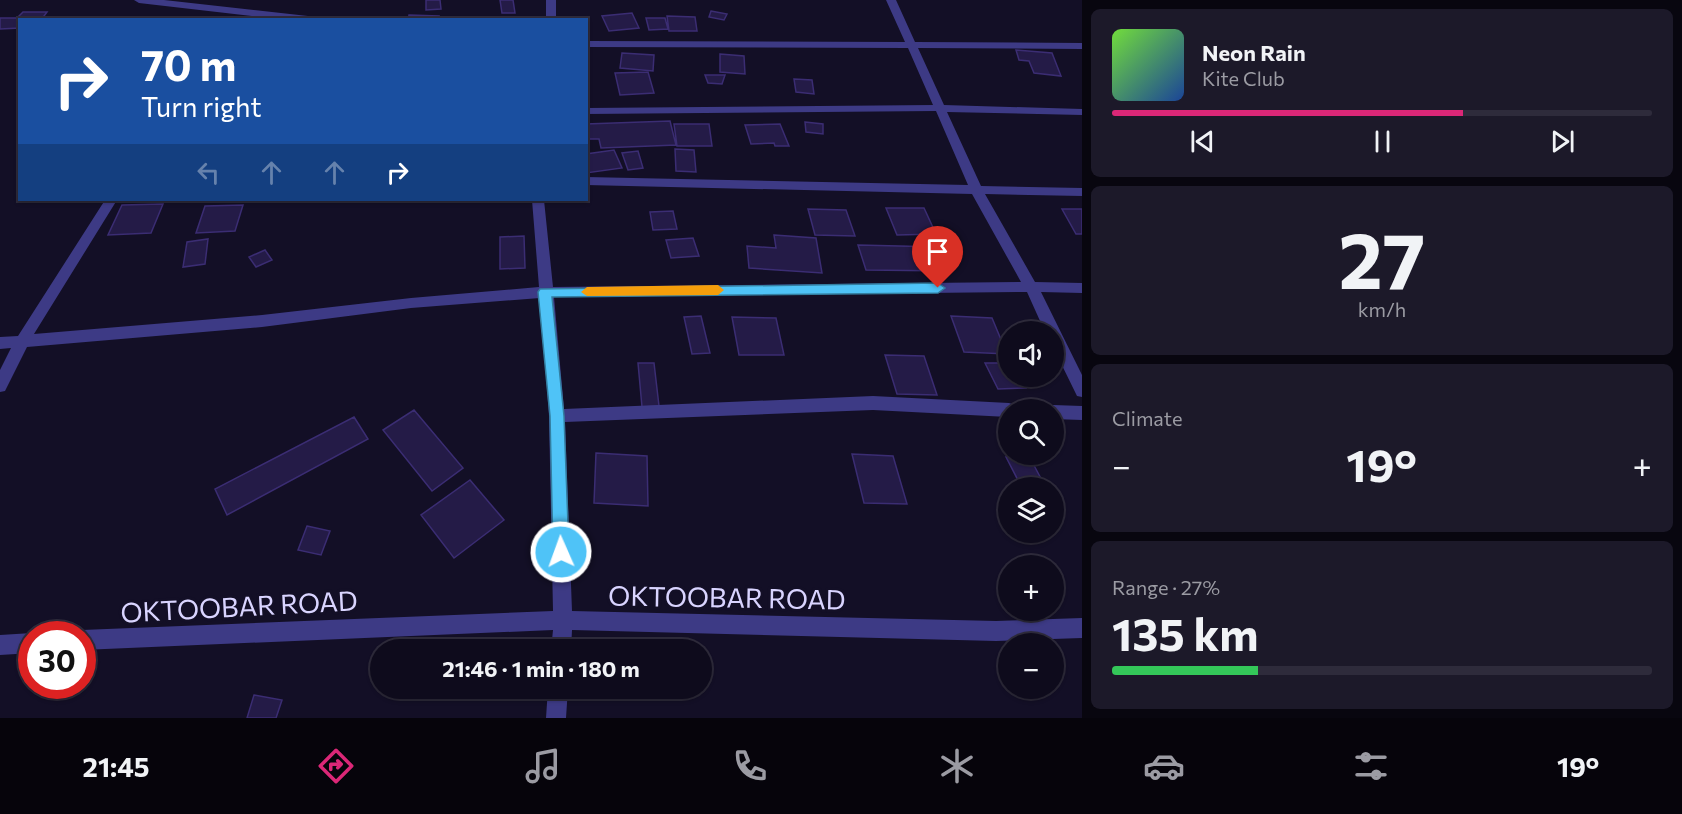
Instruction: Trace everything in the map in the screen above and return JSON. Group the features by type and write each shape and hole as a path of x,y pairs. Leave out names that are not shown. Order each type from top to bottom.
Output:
{"street":[{"path":"139,0 299,18"},
{"path":"213,18 229,0"},
{"path":"551,0 551,18"},
{"path":"891,0 976,189 1048,321"},
{"path":"588,44 818,43 913,46 1082,46"},
{"path":"588,111 940,108 1082,112"},
{"path":"588,181 1082,192"},
{"path":"0,386 22,341 110,201"},
{"path":"538,201 557,416 561,639"},
{"path":"0,343 262,321 411,303 545,292 1082,288"},
{"path":"1064,354 1082,391"},
{"path":"557,416 873,403 998,409"},
{"path":"1064,412 1082,413"},
{"name":"OKTOOBAR ROAD","path":"96,639 562,620 996,631 1082,628"},
{"path":"0,645 18,644"},
{"path":"556,718 557,699"}],"building":[{"path":"426,0 440,0 441,9 426,10"},
{"path":"500,0 513,0 515,13 502,13"},
{"path":"711,11 727,14 724,20 709,17"},
{"path":"23,12 47,12 42,18 18,18 18,28 0,29 0,18 17,18"},
{"path":"632,13 639,28 609,31 602,16"},
{"path":"409,15 439,16 438,18 408,18"},
{"path":"667,16 695,17 697,31 669,31"},
{"path":"646,18 665,18 668,29 649,30"},
{"path":"1016,50 1052,53 1061,76 1034,73 1029,61 1019,60"},
{"path":"622,53 654,55 653,71 620,68"},
{"path":"720,54 744,56 745,74 720,72"},
{"path":"648,72 654,93 620,95 615,73"},
{"path":"705,75 725,75 722,84 708,83"},
{"path":"794,79 812,80 814,94 796,92"},
{"path":"670,121 676,145 601,148 599,139 588,139 588,124"},
{"path":"805,122 823,124 823,134 806,132"},
{"path":"674,124 709,124 712,146 677,146"},
{"path":"780,124 789,146 775,146 774,143 751,144 745,125"},
{"path":"675,149 694,150 696,172 676,171"},
{"path":"614,150 622,168 588,173 588,154"},
{"path":"638,151 643,168 628,170 622,153"},
{"path":"163,204 151,233 108,235 122,205"},
{"path":"243,205 235,231 196,233 205,206"},
{"path":"886,208 924,208 936,234 897,235"},
{"path":"808,209 846,210 855,236 815,235"},
{"path":"1062,209 1082,209 1082,234 1076,234"},
{"path":"673,211 677,229 653,230 650,212"},
{"path":"774,235 816,238 822,273 749,268 747,246 776,248"},
{"path":"524,236 525,268 500,269 500,237"},
{"path":"693,238 699,256 671,258 666,240"},
{"path":"208,239 205,264 183,267 187,242"},
{"path":"858,245 940,247 950,271 866,270"},
{"path":"265,250 272,260 256,267 249,257"},
{"path":"701,316 710,353 692,354 684,317"},
{"path":"951,316 992,318 998,332 998,354 964,352"},
{"path":"732,317 776,318 784,355 739,355"},
{"path":"885,355 924,356 937,395 897,394"},
{"path":"638,363 654,363 659,406 642,407"},
{"path":"985,363 998,363 998,387 1026,388 998,389"},
{"path":"414,410 463,468 432,491 383,430"},
{"path":"354,417 368,439 227,515 215,489"},
{"path":"596,453 647,456 648,506 594,503"},
{"path":"852,454 893,456 907,504 864,503"},
{"path":"1010,465 1034,465 1040,477 1016,477"},
{"path":"470,480 504,520 454,558 421,515"},
{"path":"307,526 330,531 321,555 298,550"},
{"path":"254,695 282,700 276,718 247,718"}],"slow traffic":[{"path":"587,292 718,290"}],"route":[{"path":"561,552 557,416 545,292 938,288"}]}
